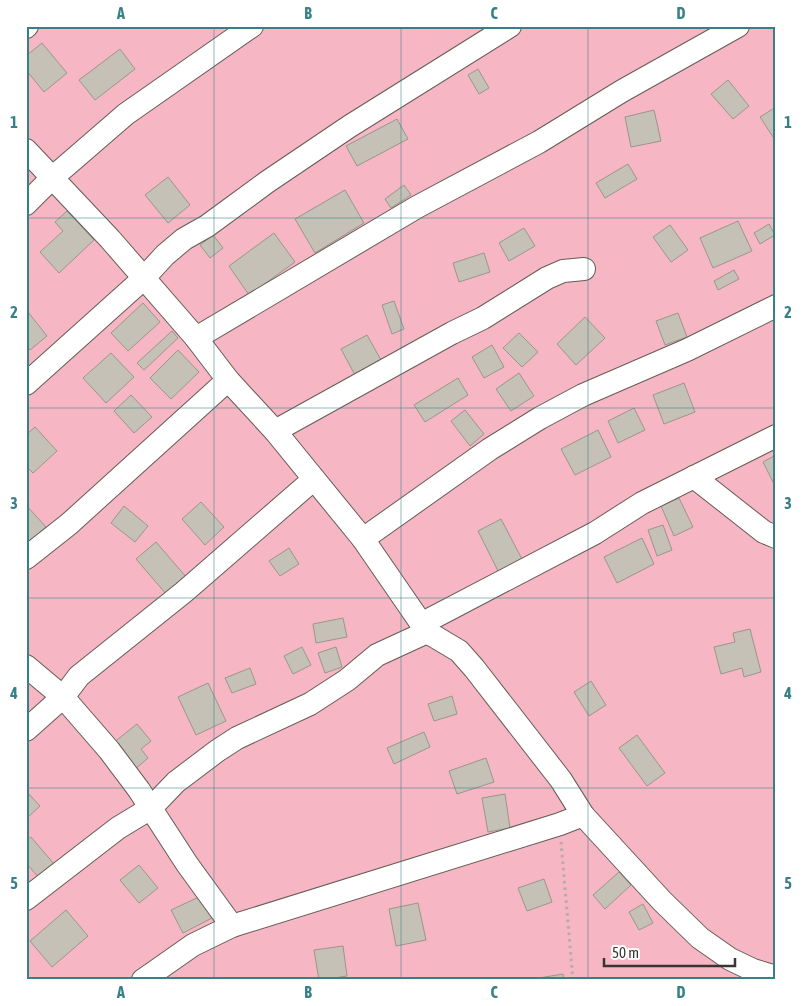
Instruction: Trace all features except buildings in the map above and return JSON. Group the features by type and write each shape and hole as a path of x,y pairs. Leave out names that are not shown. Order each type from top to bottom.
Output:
{"street":[{"path":"26,204 52,178 126,114 252,26"},
{"path":"26,384 144,279 165,254 184,239 207,226 267,182 350,126 510,26"},
{"path":"196,338 417,207 539,142 622,91 738,26"},
{"path":"26,150 110,239 196,338 228,380 275,431 363,539 424,628 459,651 480,675 561,780 583,815 625,862 700,938 730,959 753,970 776,977"},
{"path":"275,431 452,333 483,318 547,278 563,271 584,269"},
{"path":"363,539 490,449 540,418 583,395 687,350 776,306"},
{"path":"26,558 69,524 228,380"},
{"path":"26,899 118,828 151,808 176,782 238,738 310,704 347,680 377,655 595,533 642,503 776,436"},
{"path":"694,477 757,527 776,537"},
{"path":"26,730 63,697 79,676 184,592 314,479"},
{"path":"26,666 63,697 114,756 151,808 187,864 232,926"},
{"path":"143,980 193,945 232,926 560,824 583,815"},
{"path":"753,970 776,961"}],"path":[{"path":"560,824 573,980"}],"shaded area":[{"path":"26,26 776,26 776,980 26,980"}]}
